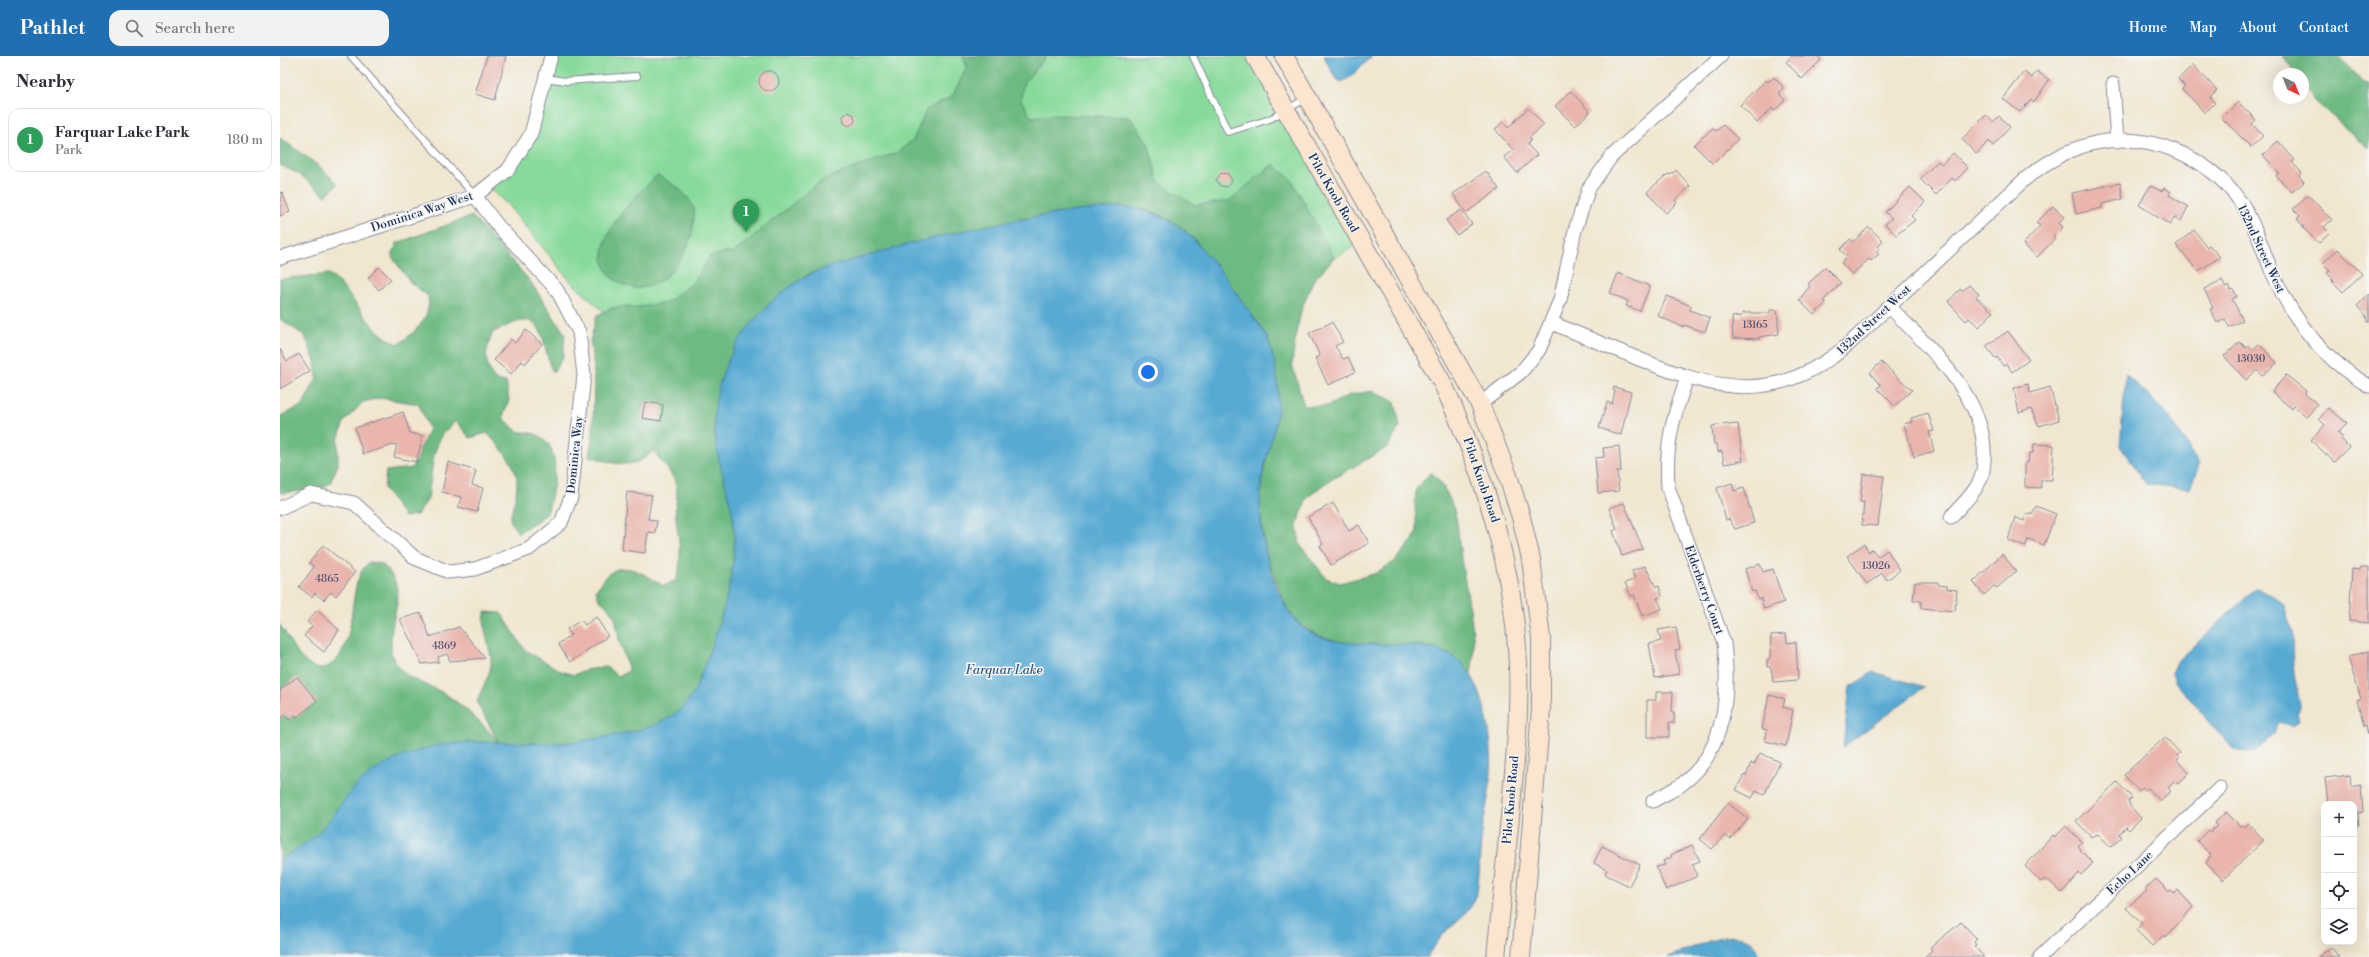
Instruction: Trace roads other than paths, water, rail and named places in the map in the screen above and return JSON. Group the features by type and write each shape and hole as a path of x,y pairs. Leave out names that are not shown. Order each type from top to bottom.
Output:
{"main road":[{"name":"Pilot Knob Road","path":"1254,56 1443,384 1460,422 1489,498 1500,538 1514,619 1518,666 1515,763 1496,957"},
{"name":"Pilot Knob Road","path":"1284,56 1480,404 1508,476 1521,517 1531,559 1541,638 1541,709 1521,957"},
{"path":"1460,422 1480,404"}],"street":[{"name":"Dominica Way West","path":"280,258 475,196 508,170 531,134 551,56"},
{"path":"1480,404 1521,372 1539,350 1552,323 1560,300 1575,230 1590,188 1611,157 1721,56"},
{"path":"2113,84 2117,140"},
{"name":"132nd Street West","path":"1552,323 1687,378 1730,387 1774,383 1795,378 1834,358 1890,307 2024,179 2045,163 2067,152 2091,144 2117,140 2148,142 2178,151 2202,164 2224,182 2242,204 2282,293 2303,328 2330,357 2369,386"},
{"name":"Dominica Way","path":"280,508 311,494 354,503 415,558 449,572 475,569 529,550 561,523 571,497 584,375 579,332 557,290 498,226 475,196"},
{"path":"1890,307 1960,384 1972,405 1979,425 1983,446 1983,470 1968,498 1951,518"},
{"name":"Elderberry Court","path":"1653,801 1682,784 1700,768 1712,750 1721,724 1726,697 1727,670 1724,643 1668,487 1666,463 1668,439 1674,414 1687,378"},
{"name":"Echo Lane","path":"2040,957 2220,788"}],"lane":[{"path":"351,56 475,196"},
{"path":"1193,56 1228,132 1270,119 1308,97"},
{"path":"545,78 566,81 637,76"}],"water":[{"path":"1324,56 1372,56 1349,78 1341,82 1335,78"},
{"name":"Farquar Lake","path":"1119,207 1150,212 1173,223 1184,231 1194,240 1219,269 1267,337 1275,367 1278,386 1278,405 1274,432 1262,477 1260,502 1262,533 1269,564 1279,593 1286,607 1300,625 1319,636 1341,642 1389,644 1435,649 1455,658 1465,667 1480,694 1489,727 1492,760 1488,799 1480,849 1476,896 1468,911 1447,930 1429,953 1428,957 280,957 280,860 316,835 354,788 375,770 409,754 442,745 475,742 566,743 637,731 667,719 684,706 691,697 697,686 720,621 730,584 733,565 733,516 715,436 715,411 719,387 727,364 738,343 752,323 768,305 787,289 807,276 836,264 929,239 992,225 1055,214"},
{"path":"2126,374 2170,417 2199,465 2190,489 2146,484 2120,446"},
{"path":"2256,588 2272,594 2285,605 2293,632 2294,673 2300,705 2297,712 2299,721 2293,726 2279,722 2274,734 2255,753 2233,749 2176,683 2172,673 2177,662"},
{"path":"1873,672 1924,687 1843,747 1850,687"},
{"path":"1732,936 1747,938 1750,940 1753,943 1759,957 1668,957 1717,938"}],"place":[{"name":"Farquar Lake Park","path":"746,232"}]}
